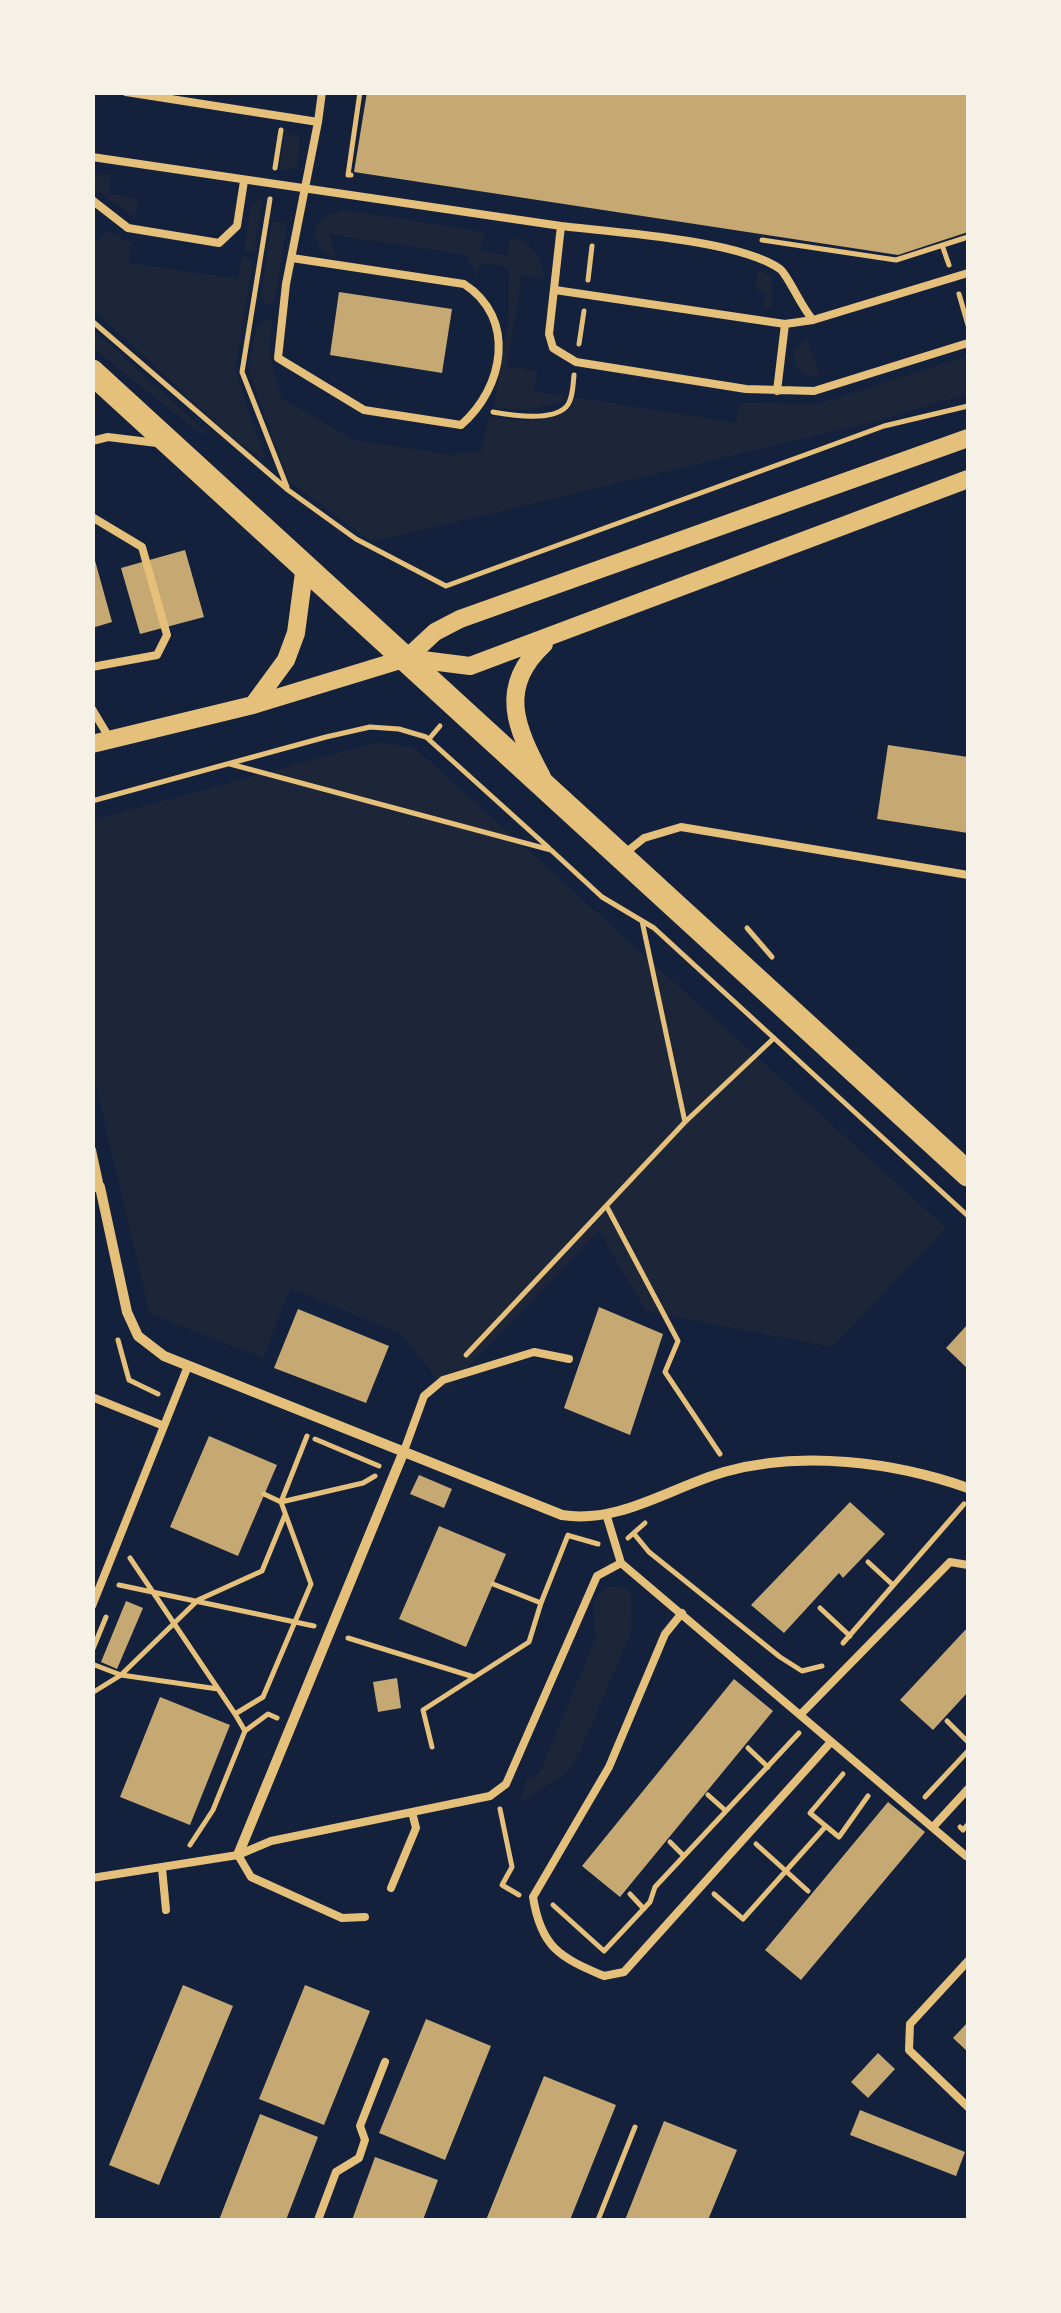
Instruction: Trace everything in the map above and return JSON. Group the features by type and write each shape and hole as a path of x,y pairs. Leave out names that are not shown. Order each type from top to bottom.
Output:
{"main road":[{"path":"92,372 968,1174"}],"street":[{"path":"408,658 435,632 460,619 968,438"},
{"path":"101,742 252,705 408,658 470,666 968,479"},
{"path":"252,705 286,660 296,632 305,565"},
{"path":"549,791 514,714 514,696 526,661 552,637"},
{"path":"96,1187 132,1324 138,1336 164,1356 562,1515 607,1517 724,1472 778,1461 843,1463 935,1476 968,1488"},
{"path":"238,1855 404,1451"}],"lane":[{"path":"126,92 318,122"},
{"path":"292,258 464,284 481,294 494,310 499,327 498,354 480,407 461,425 364,410 278,358 292,258 322,92"},
{"path":"92,156 272,186 755,254 785,272 795,300 813,320"},
{"path":"92,200 128,228 219,244 237,226 244,181"},
{"path":"561,226 550,342 559,354 576,362 777,391 814,392 968,343"},
{"path":"555,290 785,324 813,320 968,272"},
{"path":"777,391 785,324"},
{"path":"92,441 108,437 170,444"},
{"path":"92,516 142,547 167,635 157,656 92,667"},
{"path":"92,709 101,742"},
{"path":"621,857 644,838 680,827 968,875"},
{"path":"92,1150 96,1187"},
{"path":"404,1451 424,1396 443,1380 534,1352 569,1359"},
{"path":"92,1606 188,1366"},
{"path":"92,1397 164,1426"},
{"path":"607,1517 622,1563 966,1856"},
{"path":"800,1715 950,1562 968,1565"},
{"path":"92,1878 238,1855 271,1841 496,1792 506,1784 597,1576 622,1563"},
{"path":"682,1614 665,1634 609,1767 533,1897 536,1922 552,1949 604,1976 624,1972 830,1743"},
{"path":"933,1826 968,1789"},
{"path":"391,1888 416,1828 412,1812"},
{"path":"238,1855 250,1877 342,1918 365,1917"},
{"path":"162,1868 166,1910"},
{"path":"968,1961 910,2024 908,2050 968,2108"},
{"path":"318,2220 336,2172 360,2158 365,2140 360,2126 385,2062"}],"path":[{"path":"360,92 348,175 367,178"},
{"path":"283,116 242,372 288,490"},
{"path":"747,237 896,260 968,237"},
{"path":"92,321 288,490 356,539 446,586 884,426 968,406"},
{"path":"428,739 458,706"},
{"path":"92,802 370,727 416,732 602,897 642,921 968,1216"},
{"path":"230,764 551,850"},
{"path":"642,921 685,1122"},
{"path":"443,1380 685,1122 774,1038"},
{"path":"607,1205 678,1341 666,1372 719,1453 724,1472"},
{"path":"115,1327 128,1380 174,1402"},
{"path":"264,1494 281,1502 363,1483 386,1469 290,1428"},
{"path":"235,1714 263,1697 311,1584 281,1502 308,1436"},
{"path":"955,1500 967,1502"},
{"path":"838,1649 967,1502"},
{"path":"432,1748 423,1710 529,1642 568,1535 595,1544 615,1542 635,1535 660,1511"},
{"path":"92,1692 120,1676 198,1600 262,1572 286,1514"},
{"path":"635,1535 649,1552 780,1657 802,1671 827,1662"},
{"path":"136,1541 118,1585 298,1620 474,1677"},
{"path":"130,1558 245,1731"},
{"path":"868,1562 893,1586"},
{"path":"494,1584 542,1602"},
{"path":"820,1608 850,1636"},
{"path":"92,1664 120,1676 218,1688"},
{"path":"809,1670 816,1699"},
{"path":"177,1866 213,1810 245,1731 268,1714 290,1724"},
{"path":"947,1721 968,1742"},
{"path":"496,1792 512,1867 502,1885 534,1903 551,1903 604,1952 644,1909 655,1887 809,1723"},
{"path":"798,1736 820,1753 870,1798 839,1837 810,1812 843,1774"},
{"path":"748,1748 768,1768"},
{"path":"925,1797 968,1751"},
{"path":"912,1786 963,1830 968,1824"},
{"path":"708,1795 726,1811"},
{"path":"703,1884 743,1919 826,1826"},
{"path":"746,1836 808,1891"},
{"path":"670,1842 684,1856"},
{"path":"630,1894 644,1909"},
{"path":"598,2220 635,2127"}],"shaded area":[{"path":"285,132 300,137 297,168 279,171"},
{"path":"111,174 108,194 138,198 135,218 93,187 93,175"},
{"path":"262,198 254,253 244,250 251,205"},
{"path":"345,210 484,232 481,251 508,255 510,236 530,246 541,263 543,278 522,275 507,366 537,371 534,391 565,396 563,403 522,410 494,407 508,322 509,267 480,263 477,278 467,255 329,234 337,258 331,256 320,248 315,228 327,215"},
{"path":"272,221 287,223 274,304 267,304 261,296"},
{"path":"107,231 131,243 129,263 238,279 242,257 253,259 235,370 266,460 235,440 93,309 93,245"},
{"path":"758,269 772,278 772,307 763,311 765,291 755,289"},
{"path":"264,320 272,321 269,354 282,398 353,440 453,455 462,451 481,453 489,417 543,420 572,408 575,397 736,423 739,403 817,404 968,356 968,393 889,418 372,542 288,480 248,368 257,326"},
{"path":"92,329 206,432 203,436 93,348"},
{"path":"807,338 820,377 805,375 795,366 794,349"},
{"path":"378,742 415,748 946,1228 832,1347 646,1311 599,1231 446,1390 400,1333 290,1288 263,1358 150,1314 93,1074 93,820"},
{"path":"622,1586 631,1592 632,1630 581,1749 568,1772 521,1802 526,1780 539,1774 596,1637 593,1601 606,1588"}],"building":[{"path":"367,92 968,92 968,232 898,255 354,172"},
{"path":"339,292 452,309 442,373 330,355"},
{"path":"185,550 204,617 140,634 121,568"},
{"path":"92,558 112,622 92,628"},
{"path":"888,745 968,757 968,833 877,819"},
{"path":"599,1307 663,1334 630,1435 564,1408"},
{"path":"298,1309 389,1346 366,1403 274,1368"},
{"path":"968,1324 968,1369 946,1348"},
{"path":"209,1436 277,1465 238,1556 170,1527"},
{"path":"419,1475 452,1489 444,1508 410,1494"},
{"path":"850,1502 885,1534 843,1578 839,1573 784,1633 751,1605"},
{"path":"439,1526 506,1554 466,1647 399,1619"},
{"path":"126,1601 143,1608 117,1669 101,1662"},
{"path":"968,1627 968,1692 933,1730 900,1700"},
{"path":"397,1678 401,1708 378,1712 373,1682"},
{"path":"734,1679 773,1711 620,1897 582,1866"},
{"path":"160,1697 230,1725 190,1825 120,1797"},
{"path":"888,1802 925,1832 801,1980 765,1950"},
{"path":"183,1985 233,2006 159,2185 109,2165"},
{"path":"305,1985 370,2011 324,2125 259,2099"},
{"path":"426,2019 491,2046 445,2160 379,2133"},
{"path":"968,2022 968,2052 953,2038"},
{"path":"878,2053 895,2069 868,2098 851,2082"},
{"path":"544,2076 616,2105 570,2220 486,2220"},
{"path":"860,2110 965,2152 956,2176 850,2135"},
{"path":"260,2114 318,2137 286,2220 219,2220"},
{"path":"664,2121 737,2150 708,2220 625,2220"},
{"path":"375,2157 438,2180 423,2220 352,2220"}]}
